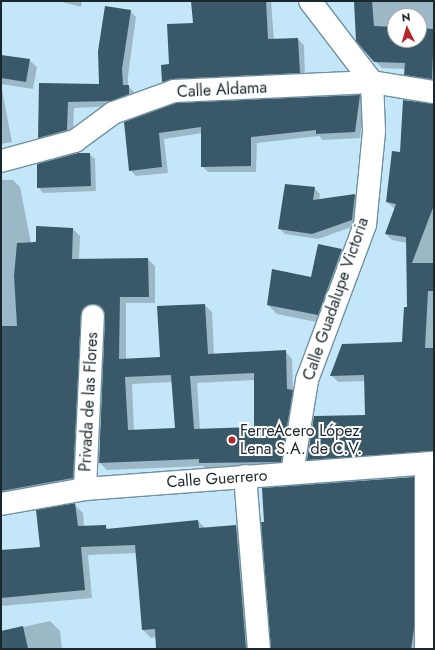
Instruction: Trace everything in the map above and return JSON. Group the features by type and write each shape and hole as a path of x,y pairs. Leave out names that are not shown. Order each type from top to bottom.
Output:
{"street":[{"path":"310,1 372,82"},
{"name":"Calle Aldama","path":"1,161 74,141 113,113 174,91 372,82 434,92"},
{"name":"Calle Guadalupe Victoria","path":"292,474 307,380 365,225 374,131 372,82"},
{"name":"Privada de las Flores","path":"85,489 93,316"},
{"path":"426,649 430,463"},
{"name":"Calle Guerrero","path":"1,504 85,489 430,463"},
{"path":"245,476 259,649"}],"building":[{"path":"191,1 266,1 268,39 298,38 300,73 173,79 162,82 161,65 169,64 167,24 193,23"},
{"path":"354,1 372,1 374,26 387,27 387,48 427,48 427,29 434,29 432,79 404,75 405,63 374,62 356,41"},
{"path":"105,6 131,10 122,69 123,85 129,85 129,94 111,101 68,102 67,130 38,138 39,83 99,84 98,51"},
{"path":"1,55 30,59 26,82 1,78"},
{"path":"360,95 355,132 316,134 316,130 251,137 251,166 201,167 201,127 159,133 162,167 129,171 124,122 176,103"},
{"path":"403,100 434,104 434,205 412,263 434,263 434,291 428,291 425,348 434,348 434,451 307,460 314,416 365,415 364,375 330,376 342,344 402,342 404,307 407,307 406,237 385,234 396,204 386,202 392,151 400,152"},
{"path":"78,153 90,153 91,186 37,188 37,164"},
{"path":"285,184 315,187 313,200 355,194 352,220 312,234 278,229"},
{"path":"36,226 73,228 72,259 148,258 149,297 120,297 119,359 160,357 157,306 205,304 208,354 286,350 287,389 293,390 281,462 199,463 199,459 99,463 105,317 100,306 93,304 83,309 81,315 73,478 1,491 1,326 17,326 14,276 17,243 36,242","holes":["254,373 254,427 194,429 190,376","171,375 175,428 128,430 125,377"]},
{"path":"318,244 342,249 318,315 267,305 272,269 311,277"},
{"path":"414,477 414,629 411,649 271,649 261,522 264,522 262,488"},
{"path":"75,503 78,526 106,525 106,529 198,520 199,528 236,525 246,649 156,649 155,629 142,630 135,545 81,547 85,590 1,598 1,550 40,547 36,510"},
{"path":"23,626 28,649 1,649 1,631"}],"place":[{"name":"FerreAcero López Lena S.A. de C.V.","path":"232,440"}]}
